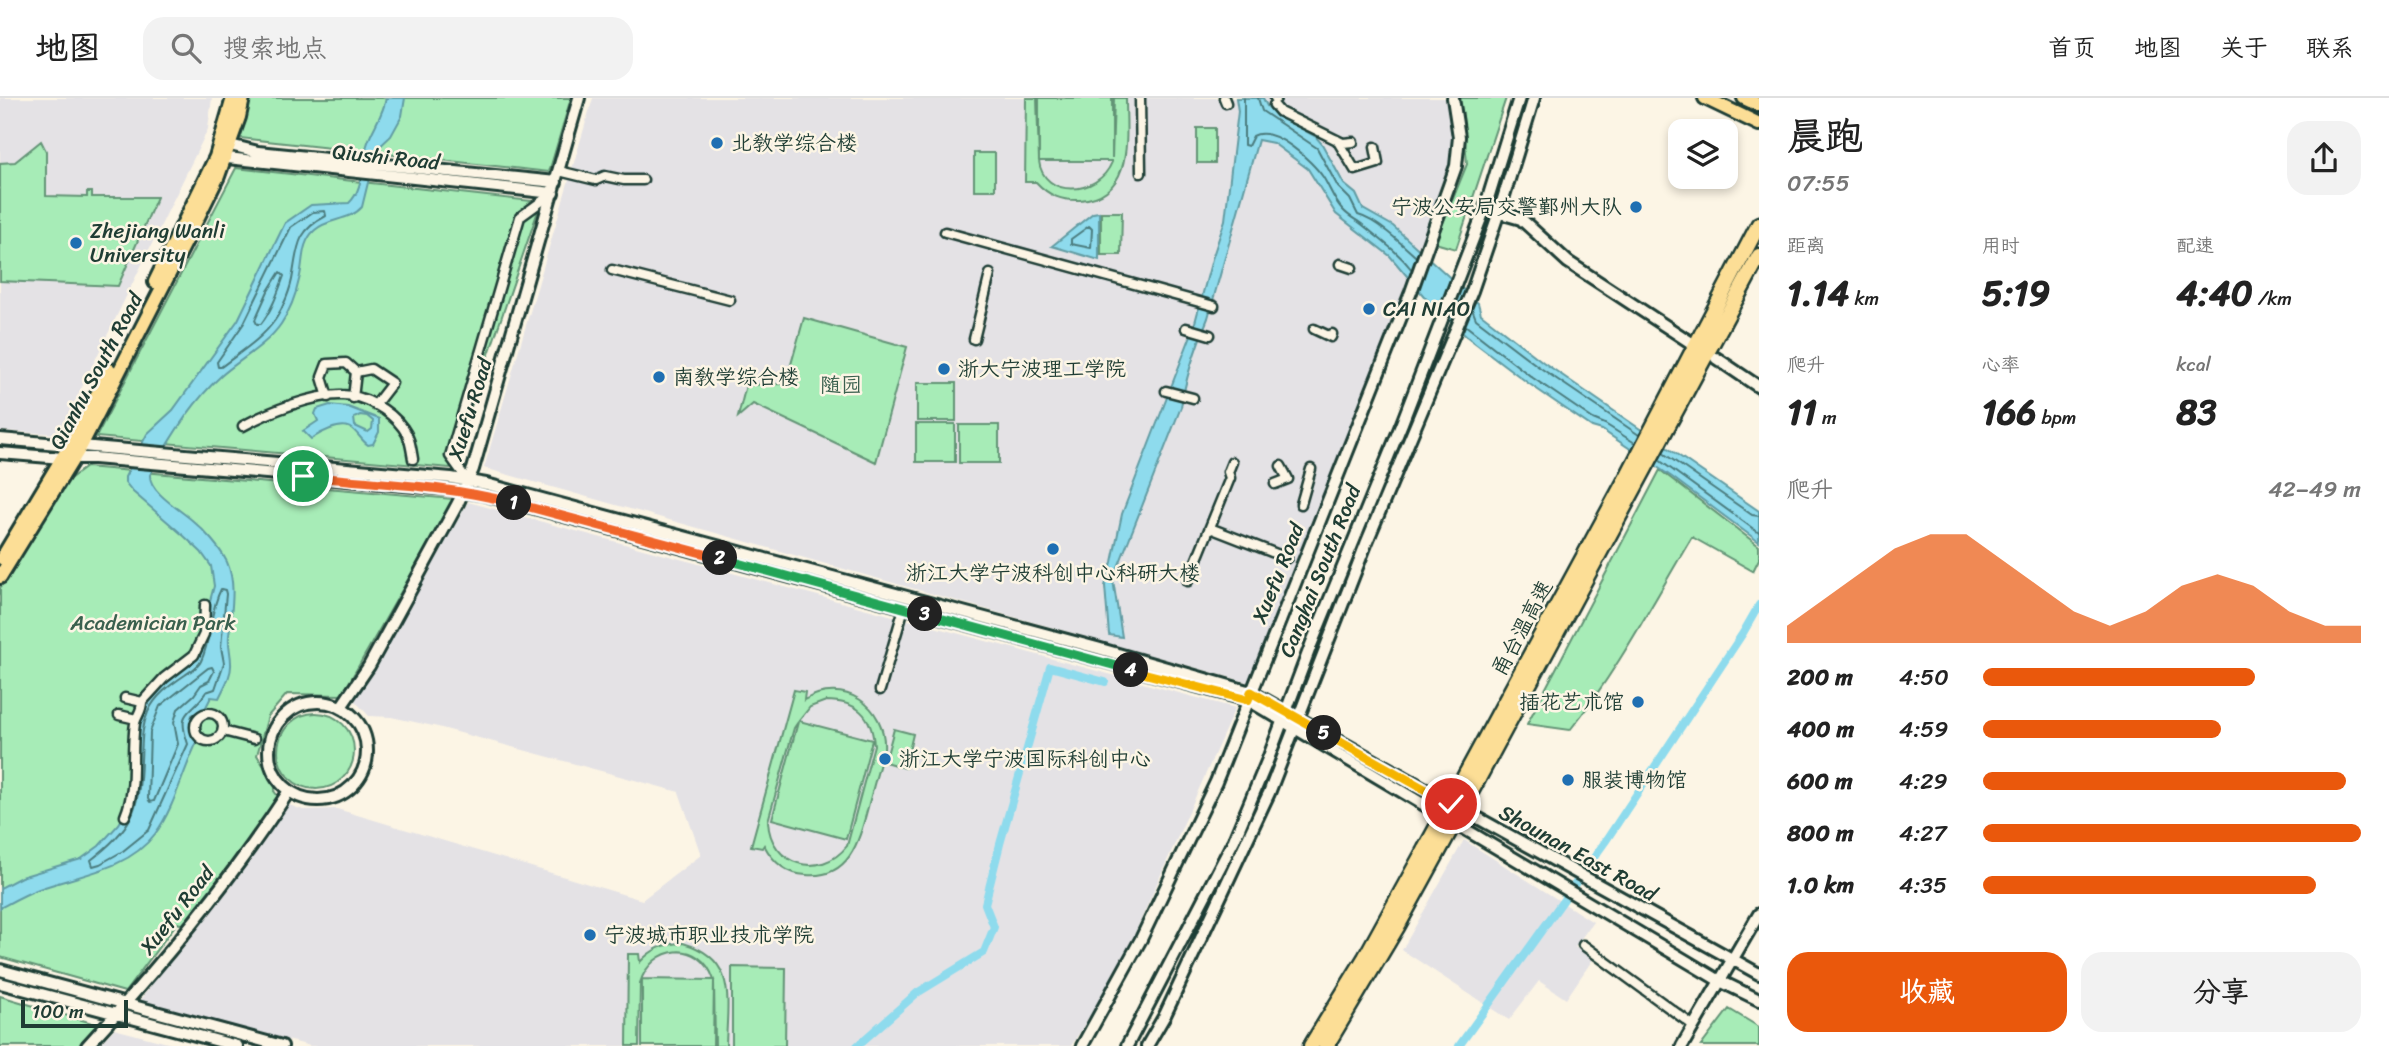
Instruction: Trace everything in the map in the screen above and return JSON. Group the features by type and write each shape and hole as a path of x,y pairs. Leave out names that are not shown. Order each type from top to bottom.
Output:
{"highway":[{"name":"甬台温高速","path":"1311,1046 1456,807 1666,416 1759,224"},
{"name":"甬台温高速","path":"1666,416 1759,256"},
{"name":"甬台温高速","path":"1326,1046 1397,928 1431,852"}],"main road":[{"name":"Qianhu South Road","path":"225,144 233,98"},
{"name":"Qianhu South Road","path":"0,577 72,452 220,157 239,117 243,98"},
{"name":"Xuefu Road","path":"341,707 369,666 466,486 579,98"},
{"name":"Xuefu Road","path":"1082,1046 1135,952 1216,782 1357,413 1413,285 1456,166 1459,137 1453,98"},
{"name":"Canghai South Road","path":"1127,1046 1234,840 1458,279 1485,208 1518,98"},
{"name":"Canghai South Road","path":"1147,1046 1165,1015 1236,868 1297,723 1366,544 1472,291 1534,98"},
{"path":"1705,98 1759,124"},
{"path":"1744,98 1759,105"},
{"name":"Qiushi Road","path":"225,144 258,152 556,182"},
{"name":"Qiushi Road","path":"220,157 381,176 556,182"},
{"path":"1485,208 1521,219 1568,262 1690,342"},
{"path":"1716,358 1759,387"},
{"name":"Shounan East Road","path":"0,439 72,452"},
{"name":"Qianhu South Road","path":"0,561 72,452"},
{"name":"Shounan East Road","path":"0,453 72,452 166,458 466,486 779,562 1250,696 1759,974"},
{"name":"Shounan East Road","path":"466,486 482,494 904,608 1250,696"},
{"path":"323,702 341,707 354,717 365,736 366,762 360,777 349,790 335,798 319,801 303,799 289,791 276,778 269,761 269,743 275,725 288,712 304,704 323,702"},
{"name":"Shounan East Road","path":"1297,723 1583,900 1720,981 1759,1000"},
{"name":"Xuefu Road","path":"87,1046 206,905 289,791"},
{"path":"1682,1046 1759,914"},
{"path":"0,970 282,1046"},
{"path":"0,983 237,1046"}],"street":[{"path":"1140,98 1141,173"},
{"path":"1275,101 1280,112 1343,143 1353,142"},
{"path":"1337,140 1355,170 1378,163 1375,147"},
{"path":"466,486 450,456 520,217 556,182 596,180 606,176 643,180"},
{"path":"944,232 1214,306"},
{"path":"1340,264 1352,268"},
{"path":"612,270 730,300"},
{"path":"974,339 990,274"},
{"path":"1186,328 1208,334"},
{"path":"1314,329 1331,337 1332,334"},
{"path":"328,397 322,377 327,364 346,363 356,372"},
{"path":"356,372 371,369 392,383 375,405"},
{"path":"353,398 356,372"},
{"path":"1166,391 1190,398"},
{"path":"243,426 291,404 342,395 375,405 390,414 404,429 411,445 413,459"},
{"path":"1188,581 1230,478 1228,472 1232,462"},
{"path":"1281,466 1288,479"},
{"path":"1301,504 1311,469"},
{"path":"1275,484 1288,479 1306,484"},
{"path":"1210,528 1287,558"},
{"path":"125,817 132,800 136,719 142,710 142,702 164,678 194,655 204,634 205,605"},
{"path":"880,690 904,608"},
{"path":"125,698 142,702"},
{"path":"119,715 136,719"},
{"path":"223,731 254,739"},
{"path":"1583,945 1694,1026"}],"shaded area":[{"name":"Zhejiang Wanli University","path":"0,98 212,98 208,129 59,434 0,431"},
{"name":"浙大宁波理工学院","path":"593,98 1447,98 1453,116 1456,166 1250,683 484,468"},
{"path":"468,502 1235,708 1119,969 1071,1046 310,1046 140,1000 289,805 303,810 337,809 642,900 701,855 679,792 438,727 391,717 369,716 355,701"},
{"path":"1464,840 1593,922 1575,947 1593,959 1566,999 1539,981 1509,1020 1402,950"},
{"path":"114,1029 179,1046 98,1046"}],"green space":[{"path":"248,98 571,98 549,172 240,138"},
{"path":"1026,98 1037,98 1039,161 1039,98 1112,98 1112,158 1114,98 1126,98 1124,162 1119,176 1110,188 1098,196 1073,200 1051,194 1036,182 1025,182","holes":["1039,161 1112,161 1105,174 1095,182 1072,188 1060,187 1050,182"]},
{"path":"1459,98 1506,98 1456,249 1435,243 1467,164"},
{"path":"1197,128 1215,128 1215,163 1197,163"},
{"path":"41,141 46,151 46,196 87,197 87,192 92,192 92,197 157,197 118,286 0,281 0,163 15,162"},
{"path":"974,153 995,153 995,190 974,190"},
{"path":"236,168 541,202 450,468 96,437"},
{"path":"1101,212 1122,212 1121,255 1101,255"},
{"name":"随园","path":"804,318 907,347 876,462 753,404 738,417 746,385 780,384 781,376 788,375"},
{"path":"917,383 956,383 956,421 917,421"},
{"path":"916,424 955,424 955,462 916,462"},
{"path":"959,425 999,425 999,463 959,463"},
{"name":"Academician Park","path":"86,467 454,499 342,695 287,694 268,716 257,755 276,786 274,791 280,799 184,925 177,923 125,992 0,957 0,588 67,481"},
{"path":"1660,470 1759,546 1759,559 1753,571 1692,537 1619,660 1570,730 1527,724"},
{"path":"794,690 805,692 804,700 833,692 860,699 878,720 883,734 884,750 861,833 850,855 833,871 821,875 806,875 781,866 764,845 762,848 751,846","holes":["826,701 861,711 870,725 874,745 847,846 836,857 824,863 798,863 777,849 768,821 794,728 798,722 772,819 846,839 872,740 799,721 810,707"]},
{"path":"309,713 323,713 337,719 348,730 354,751 351,766 343,778 323,789 309,789 295,783 284,772 278,758 278,744 284,730 295,719"},
{"path":"894,729 913,734 905,768 885,762"},
{"path":"683,943 701,950 713,959 721,970 727,997 726,1046 715,1046 714,981 713,1046 642,1046 642,979 714,980 698,957 688,952 676,952 665,954 646,970 640,983 639,1046 627,1046 628,954 639,954 640,962 659,948"},
{"path":"732,967 786,968 785,1046 732,1046"},
{"path":"0,996 99,1025 80,1046 0,1046"},
{"path":"1729,1009 1759,1027 1759,1046 1701,1046"}],"water":[{"path":"386,98 405,98 402,116 391,136 376,150 362,207 351,215 320,226 310,235 296,291 281,324 268,339 221,376 200,398 150,475 160,494 212,540 227,562 233,589 229,676 219,698 211,697 205,709 192,715 190,729 198,740 168,812 144,846 117,864 34,891 0,908 0,888 21,877 81,859 99,846 119,824 129,807 135,730 148,696 194,660 214,586 211,566 201,552 133,492 125,482 125,477 147,434 173,410 238,320 285,223 311,205 349,203 354,197 360,184 367,145"},
{"path":"1236,98 1263,98 1267,106 1280,117 1316,137 1344,184 1356,194 1363,209 1393,226 1478,303 1481,314 1543,362 1759,511 1759,542 1672,477 1602,430 1592,427 1466,336 1428,301 1390,256 1336,214 1308,169 1273,143 1258,140 1181,407 1113,580 1122,637 1109,635 1105,586 1122,514 1193,330 1225,220 1238,111"},
{"path":"1099,212 1099,260 1052,246 1093,213"},
{"path":"330,405 348,407 379,419 379,432 373,444 368,445 351,428 341,426 311,439 303,431 318,421 315,414 317,409","holes":["367,416 373,421 372,429 368,432 355,426 354,418"]}],"waterway":[{"path":"1459,1046 1605,842 1759,605"},
{"path":"857,1046 917,993 984,952 994,927 985,904 1050,667 1105,682"}],"place":[{"name":"北教学综合楼","path":"717,143"},
{"name":"宁波公安局交警鄞州大队","path":"1636,207"},
{"name":"Zhejiang Wanli University","path":"76,243"},
{"name":"CAI NIAO","path":"1369,309"},
{"name":"浙大宁波理工学院","path":"944,369"},
{"name":"南教学综合楼","path":"659,377"},
{"name":"浙江大学宁波科创中心科研大楼","path":"1053,549"},
{"name":"插花艺术馆","path":"1638,702"},
{"name":"浙江大学宁波国际科创中心","path":"885,759"},
{"name":"服装博物馆","path":"1568,780"},
{"name":"宁波城市职业技术学院","path":"590,935"}],"route":[{"path":"303,476 482,494 1248,700 1251,692 1451,804"}]}
